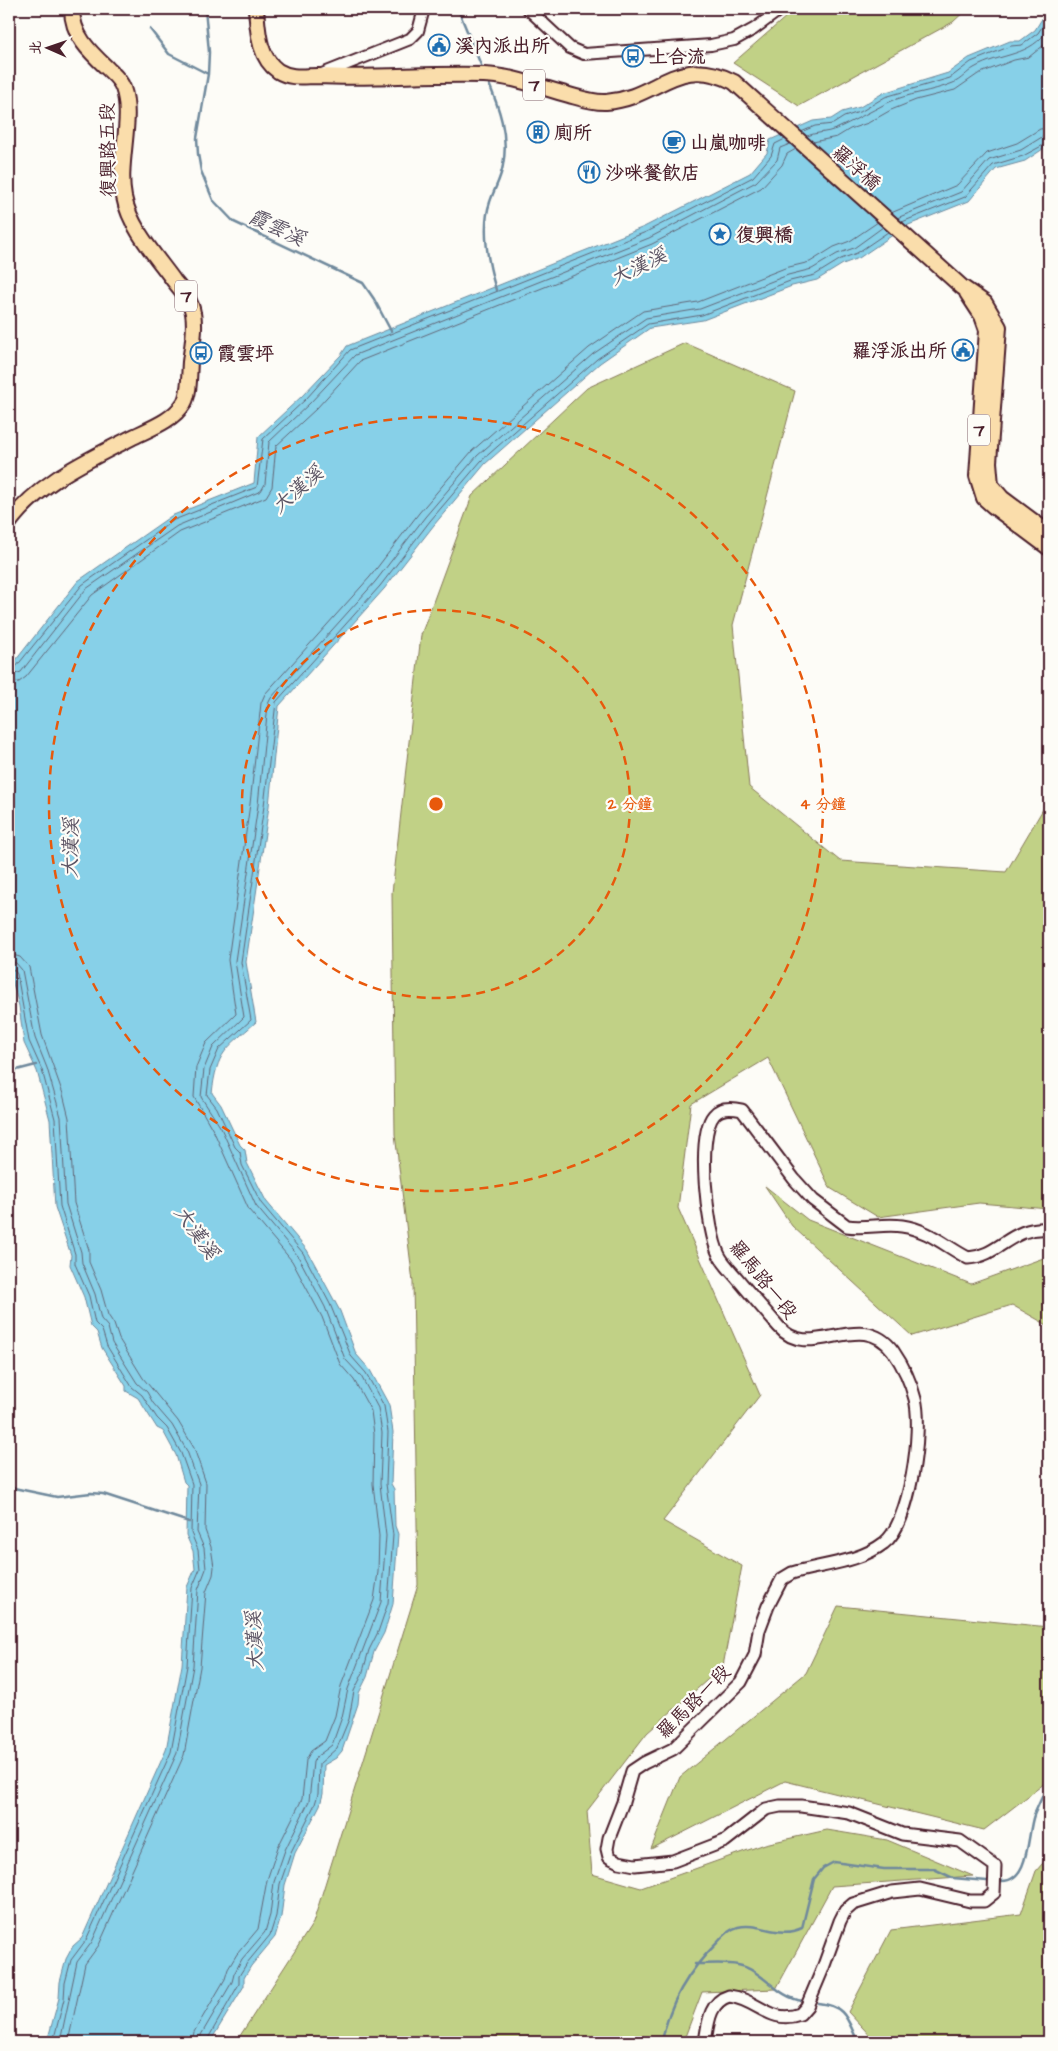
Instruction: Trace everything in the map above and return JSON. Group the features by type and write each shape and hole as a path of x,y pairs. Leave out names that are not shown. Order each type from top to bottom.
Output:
{"main road":[{"name":"復興路五段","path":"9,523 19,509 36,493 73,468 166,420 185,401 187,389 194,324 193,312 189,300 147,244 127,207 122,175 126,108 123,87 119,80 93,55 78,36 73,26 72,9"},
{"name":"7","path":"256,9 260,44 267,58 278,70 291,76 316,76"},
{"name":"羅浮橋","path":"316,76 334,78 486,75 604,102 634,94 678,74 697,71 716,73 740,88 949,274 962,287 982,316 987,330 990,374 983,476"},
{"name":"7","path":"983,476 979,487 989,502 1049,548"},
{"path":"983,476 1002,498 1049,533"},
{"name":"羅馬路一段","path":"705,2042 710,2014 723,1998 729,1996 744,1999 772,2016 785,2017 800,2014 809,2001 823,1968 834,1934 846,1911 853,1904 885,1894 920,1889 970,1901 984,1901 991,1897 995,1881 995,1866 960,1841 902,1834 849,1813 801,1806 780,1806 766,1809 725,1841 673,1861 635,1865 619,1862 609,1857 607,1849 609,1838 623,1802 632,1771 644,1762 673,1749 741,1682 755,1654 768,1606 782,1579 792,1573 870,1553 887,1541 900,1520 911,1484 917,1413 910,1385 893,1352 880,1339 868,1334 850,1333 811,1340 796,1340 782,1331 720,1257 712,1239 706,1186 705,1140 713,1115 718,1110 728,1108 742,1110 794,1179 813,1200 847,1226 900,1225 916,1229 938,1238 968,1258 987,1253 1021,1231 1031,1228 1049,1229"}],"street":[{"path":"316,76 410,39 418,31 424,9"},
{"path":"528,9 570,48 584,54 711,45 734,40 754,29 781,9"}],"green space":[{"path":"795,9 967,9 953,22 799,106 733,63"},
{"path":"685,343 795,391 733,625 749,787 840,861 1006,872 1049,799 1049,1209 979,1203 878,1217 830,1188 768,1058 691,1104 678,1208 760,1395 663,1521 742,1566 723,1666 647,1733 587,1811 592,1874 641,1888 765,1844 827,1830 887,1840 973,1876 832,1886 776,1989 702,1992 683,2042 236,2042 313,1923 418,1585 413,1282 395,1134 392,893 421,635 472,496 587,388"},
{"path":"765,1186 808,1220 971,1284 1049,1256 1049,1326 1012,1305 912,1336 792,1226"},
{"path":"838,1606 1049,1627 1049,1780 984,1830 785,1781 651,1849 680,1777 806,1673"},
{"path":"1049,1856 1049,2042 876,2042 848,2012 891,1930 1021,1914 1036,1871"}],"water":[{"name":"大漢溪","path":"1048,9 1049,145 1025,161 996,169 969,201 906,226 859,258 843,264 817,280 792,286 703,320 650,328 600,363 485,464 384,589 279,706 269,806 246,962 256,1022 230,1045 220,1059 212,1093 221,1105 240,1145 245,1150 247,1163 266,1201 307,1250 340,1311 356,1354 370,1370 389,1405 393,1432 391,1484 394,1489 395,1526 398,1534 393,1604 384,1633 374,1652 367,1677 359,1693 358,1704 342,1751 336,1758 324,1765 323,1794 320,1805 295,1853 285,1885 281,1917 275,1937 251,1966 244,1978 244,1986 210,2042 47,2042 59,1998 60,1982 66,1959 73,1946 82,1938 166,1750 182,1665 187,1587 195,1569 193,1551 186,1535 187,1485 184,1482 176,1455 163,1431 157,1428 138,1398 126,1391 126,1386 102,1348 97,1332 91,1326 84,1297 70,1265 71,1255 55,1207 50,1120 37,1071 24,1043 19,1006 9,968 9,664 12,665 78,581 171,516 254,483 258,437 302,396 341,355 347,346 644,227 750,173 767,153 770,140 813,121 831,119 842,112 860,107 883,93 948,73 969,58 1010,41 1020,41 1035,30"}],"waterway":[{"name":"霞雲溪","path":"205,9 209,52 208,74 197,138 201,171 213,200 234,222 363,283 391,331"},
{"path":"458,9 483,70"},
{"path":"150,29 169,54 208,74"},
{"path":"487,79 502,121 505,143 502,170 490,202 486,223 488,257 496,290"},
{"path":"9,1072 36,1065"},
{"path":"9,1487 57,1497 91,1493 103,1494 189,1522"},
{"path":"1002,1881 1011,1879 1023,1865 1034,1815 1049,1783"},
{"path":"662,2042 669,2014 681,1988 697,1965 721,1938 735,1928 746,1926 785,1932 802,1928 814,1879 823,1868 834,1862 884,1869 934,1869 953,1878 987,1881"},
{"path":"695,1964 728,1964 747,1968 785,1995 803,2001"},
{"path":"818,2003 835,2007 845,2015 858,2042"}],"place":[{"name":"溪內派出所","path":"439,45"},
{"name":"上合流","path":"633,56"},
{"name":"廁所","path":"538,132"},
{"name":"山嵐咖啡","path":"674,142"},
{"name":"沙咪餐飲店","path":"589,172"},
{"name":"復興橋","path":"720,234"},
{"name":"羅浮派出所","path":"963,350"},
{"name":"霞雲坪","path":"201,353"}]}
